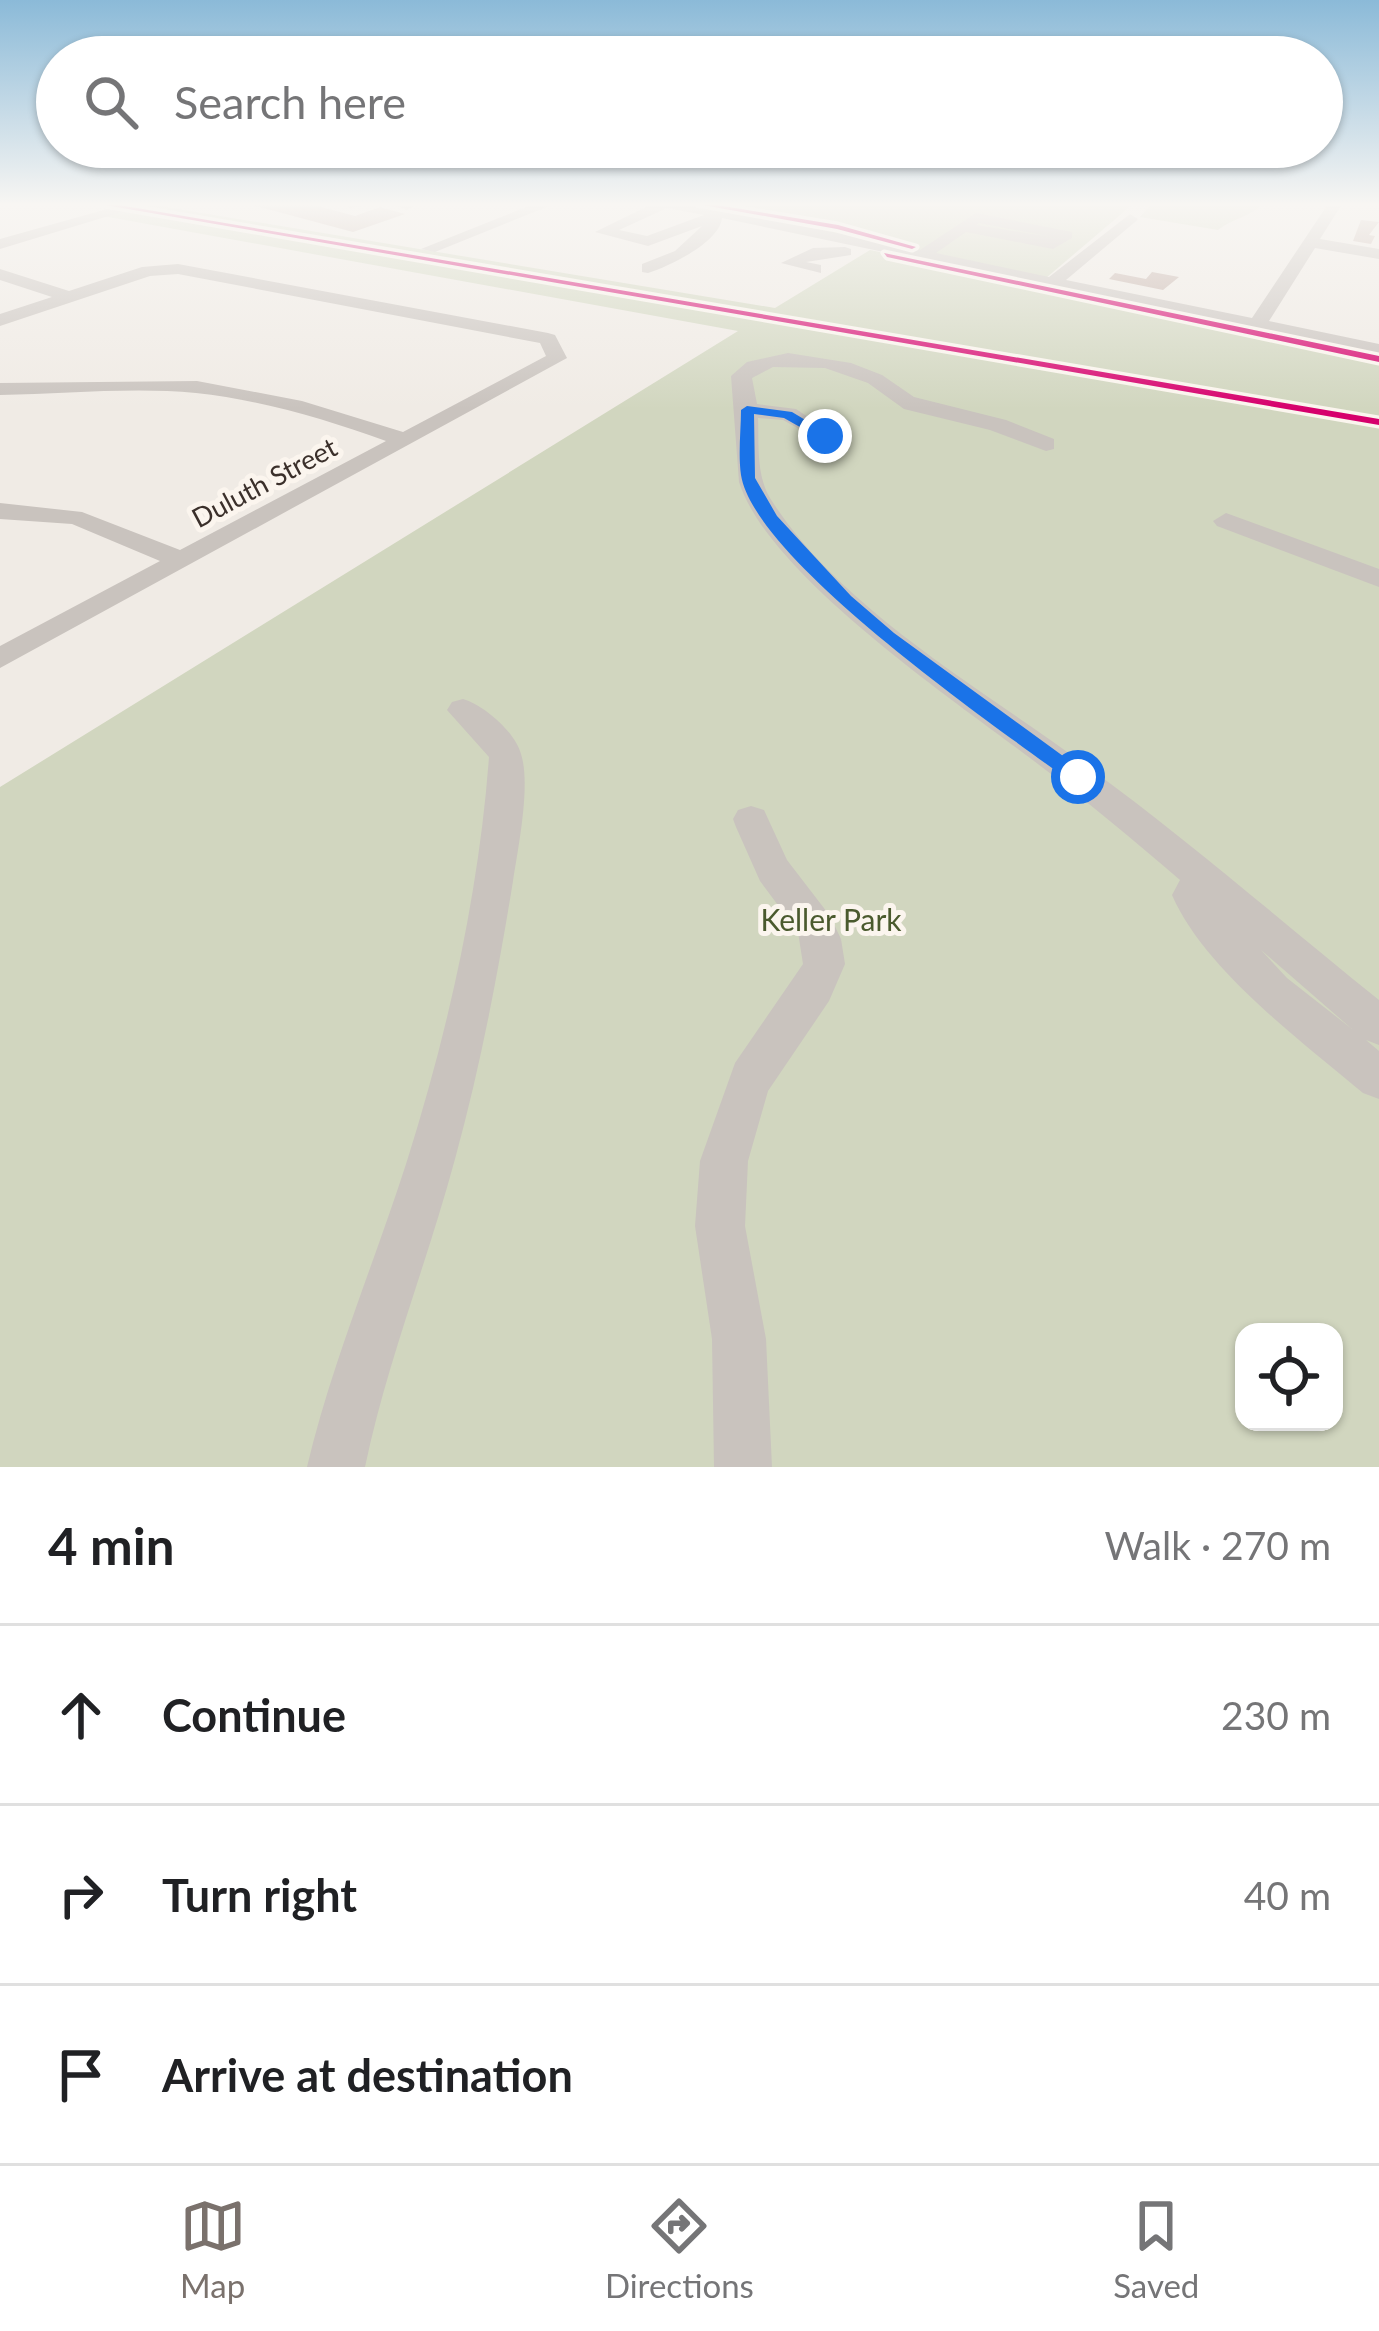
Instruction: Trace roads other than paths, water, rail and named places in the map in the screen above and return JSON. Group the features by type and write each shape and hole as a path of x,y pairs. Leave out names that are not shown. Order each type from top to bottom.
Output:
{"street":[{"name":"Duluth Street","path":"69,297 149,272"},
{"name":"Duluth Street","path":"0,658 557,358 548,340 187,272"},
{"path":"784,280 805,272"},
{"path":"998,272 1013,275"},
{"path":"1002,272 1379,350"},
{"path":"1052,283 1065,272"},
{"path":"1257,325 1290,272"},
{"path":"0,274 69,297"},
{"path":"0,320 69,297"},
{"path":"1046,443 896,398 866,376 805,361 775,361 746,370 742,376 748,478 756,496 845,599 942,679 1078,777 1379,1026"},
{"path":"0,389 206,388 344,420 405,440"},
{"path":"747,410 788,414 825,436"},
{"path":"0,511 50,511 94,519 181,561"},
{"path":"1226,520 1379,579"},
{"path":"336,1467 345,1420 431,1160 479,965 499,854 506,757 500,744 463,710"},
{"path":"743,1467 739,1339 721,1244 718,1192 730,1133 749,1081 771,1042 818,984 825,967 823,942 809,914 760,848 751,819"},
{"path":"1203,880 1191,895 1196,906 1272,991 1379,1078"}],"park label":[{"name":"Keller Park","path":"831,919"}]}
